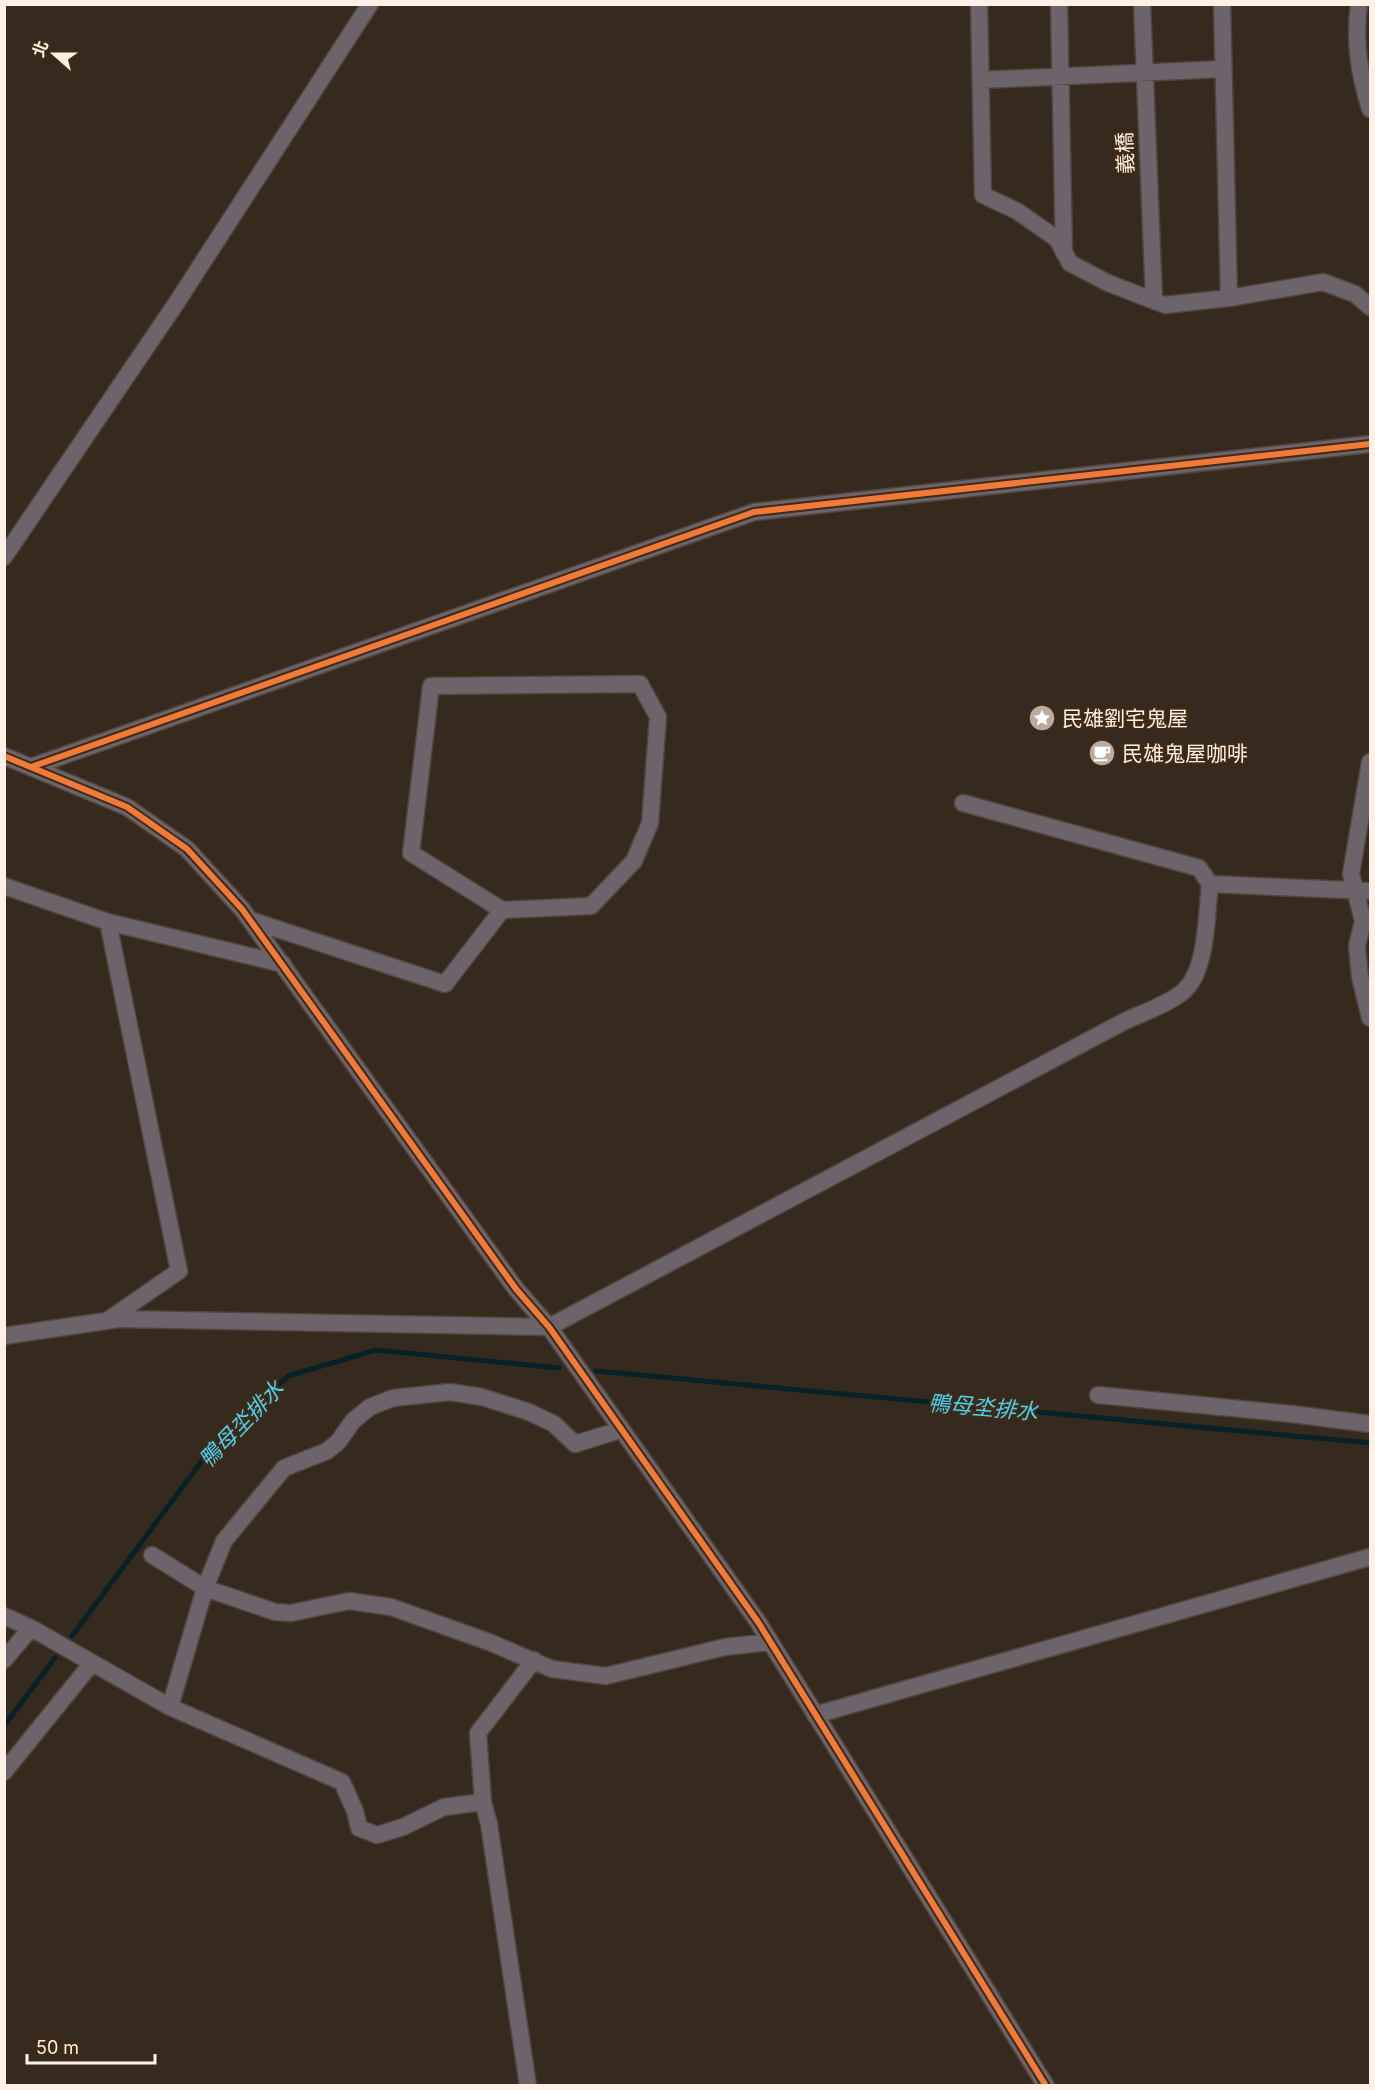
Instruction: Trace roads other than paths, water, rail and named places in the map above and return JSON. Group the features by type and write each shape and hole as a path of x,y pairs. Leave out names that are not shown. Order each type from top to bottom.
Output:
{"street":[{"path":"4,557 177,302 370,4"},
{"path":"979,4 983,195 1017,211 1057,239 1070,263 1108,283 1165,305 1229,298 1323,282 1355,294 1371,307"},
{"path":"1059,4 1064,253"},
{"name":"義橋","path":"1142,4 1154,300"},
{"path":"1222,4 1229,298"},
{"path":"1359,4 1356,24 1360,75 1371,109"},
{"path":"981,80 1223,69"},
{"path":"31,767 754,512 1371,444"},
{"path":"250,920 445,984 502,910 591,906 634,861 650,823 658,717 640,684 431,686 411,853 502,910"},
{"path":"4,756 128,807 187,849 250,920 516,1289 549,1327 770,1642 1046,2085"},
{"path":"1371,762 1352,874 1364,890 1364,921 1357,946 1360,976 1371,1018"},
{"path":"4,1336 119,1318 549,1327 1180,994 1193,980 1201,958 1210,884 1199,868 963,803"},
{"path":"1210,884 1364,890"},
{"path":"4,886 108,921 283,964"},
{"path":"107,1320 178,1271 108,921"},
{"path":"170,1707 205,1588 224,1541 284,1468 327,1452 338,1442 353,1421 370,1407 393,1398 450,1392 482,1397 529,1412 554,1424 575,1444 620,1430"},
{"path":"1098,1395 1371,1424"},
{"path":"152,1555 205,1588 283,1612 291,1613 349,1601 391,1607 534,1660 552,1669 606,1676 725,1647 770,1642"},
{"path":"815,1715 1371,1557"},
{"path":"4,1616 31,1628 170,1707 342,1782 355,1811 359,1828 377,1835 403,1827 444,1807 483,1802"},
{"path":"4,1660 31,1628"},
{"path":"528,2085 489,1824 483,1802 478,1732 534,1660"},
{"path":"4,1772 92,1663"}],"waterway":[{"name":"鴨母坔排水","path":"72,1636 201,1462 242,1418 288,1376 376,1350 559,1368"},
{"name":"鴨母坔排水","path":"596,1371 1370,1443"},
{"name":"鴨母坔排水","path":"4,1726 55,1658"}],"place":[{"name":"民雄劉宅鬼屋","path":"1042,718"},
{"name":"民雄鬼屋咖啡","path":"1102,753"}]}
